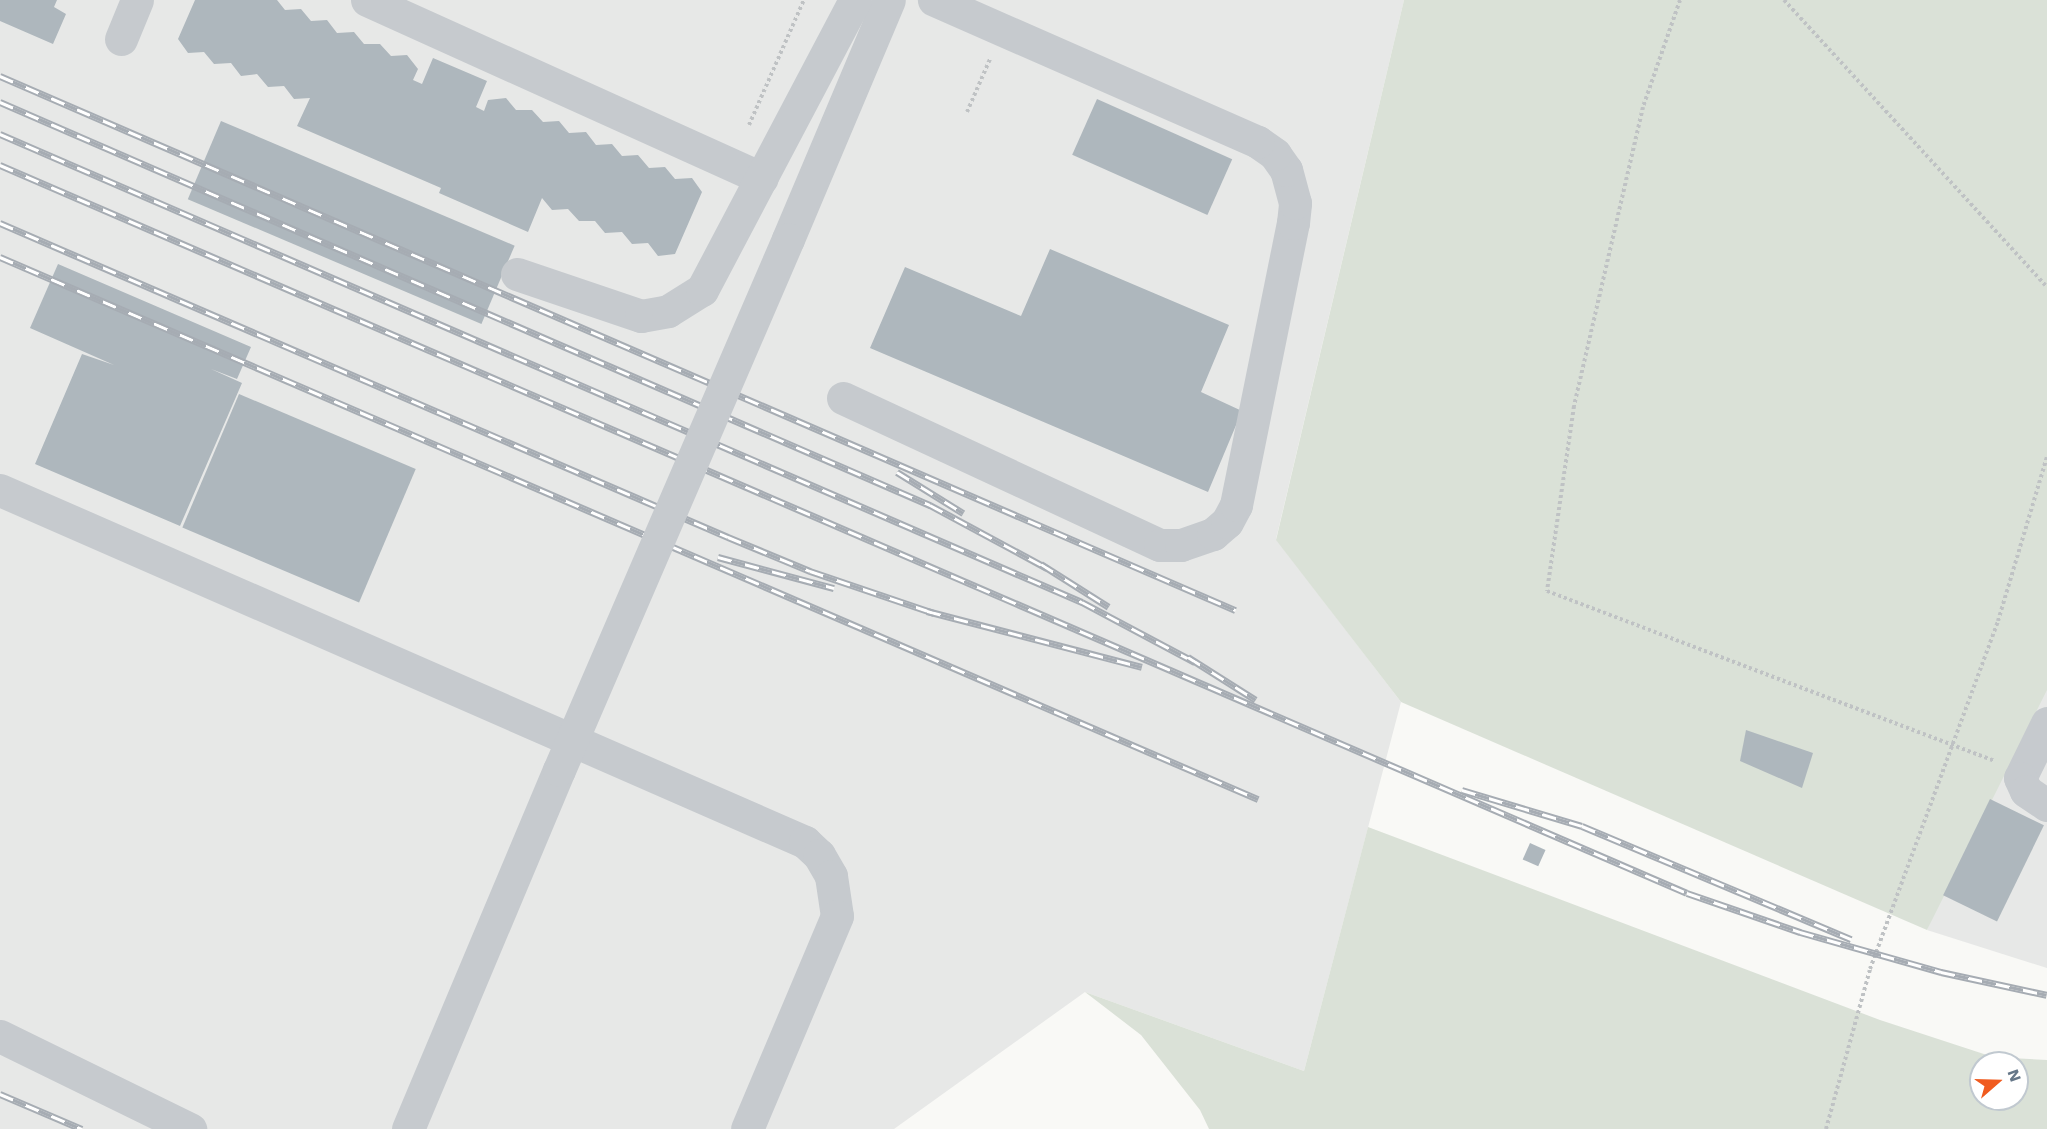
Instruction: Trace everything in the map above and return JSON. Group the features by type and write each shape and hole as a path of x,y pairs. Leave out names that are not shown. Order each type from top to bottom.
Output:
{"lane":[{"path":"121,39 137,0"},
{"path":"366,0 762,178"},
{"path":"517,274 617,311 642,316 668,311 702,290 855,0"},
{"path":"408,1129 889,0"},
{"path":"843,398 1160,545 1198,542 1227,522 1236,505 1253,428 1295,203 1286,170 1275,154 1258,142 934,0"},
{"path":"0,490 812,849 831,876 837,916 747,1129"},
{"path":"2047,723 2022,770 2020,784 2047,805"},
{"path":"0,1036 190,1129"}],"path":[{"path":"732,164 804,0"},
{"path":"1680,0 1643,107 1574,406 1547,591 1952,748 2022,770"},
{"path":"1784,0 2047,287"},
{"path":"967,112 995,47"},
{"path":"1826,1129 1870,969 1998,621 2047,457"}],"shaded area":[{"path":"0,0 1404,0 1276,539 1401,702 1304,1071 1085,992 894,1129 0,1129"},
{"path":"1404,0 2047,0 2047,690 1927,930 1401,702 1276,540"},
{"path":"2047,670 2047,968 1927,930 1984,792"},
{"path":"1368,827 1880,1020 1975,1051 1969,1051 1969,1111 2029,1111 2029,1059 2047,1060 2047,1129 1209,1129 1200,1110 1141,1035 1085,992 1304,1071"}],"building":[{"path":"0,0 57,0 54,7 66,14 53,44 0,21"},
{"path":"195,0 277,0 285,10 301,9 311,21 327,20 337,33 354,32 364,44 380,44 391,56 407,55 418,69 413,80 422,84 433,58 487,81 476,107 484,111 488,100 506,98 516,110 532,110 543,122 559,121 569,133 586,132 596,145 612,144 622,156 638,155 649,168 665,167 675,179 692,178 702,192 675,254 658,256 648,243 632,244 622,232 605,233 595,221 579,221 568,209 552,210 542,198 528,232 439,193 441,188 297,126 310,98 294,99 284,86 268,87 257,74 241,76 231,63 214,64 204,52 188,53 178,39"},
{"path":"1097,99 1232,159 1207,215 1072,155"},
{"path":"221,121 515,246 481,324 188,199"},
{"path":"1050,249 1229,325 1201,392 1242,411 1208,492 870,348 905,267 1021,316"},
{"path":"58,264 251,347 237,379 211,369 242,383 180,526 35,464 82,354 114,365 30,328"},
{"path":"239,394 416,469 359,602 182,527"},
{"path":"1746,730 1813,753 1802,788 1740,761"},
{"path":"1990,799 2044,825 1997,921 1943,895"},
{"path":"1530,843 1546,850 1538,866 1523,859"}],"railway":[{"path":"0,76 1235,610"},
{"path":"0,102 930,505 1047,568"},
{"path":"0,134 1082,602 1195,662"},
{"path":"0,165 1687,893 1800,932 1941,972 2047,995"},
{"path":"0,223 728,537 810,571 934,613"},
{"path":"0,257 1258,799"},
{"path":"897,472 963,513"},
{"path":"718,557 834,588"},
{"path":"1041,564 1109,607"},
{"path":"927,611 1142,667"},
{"path":"1188,657 1256,700"},
{"path":"1462,790 1582,826 1851,939"},
{"path":"0,1094 82,1129"}]}
